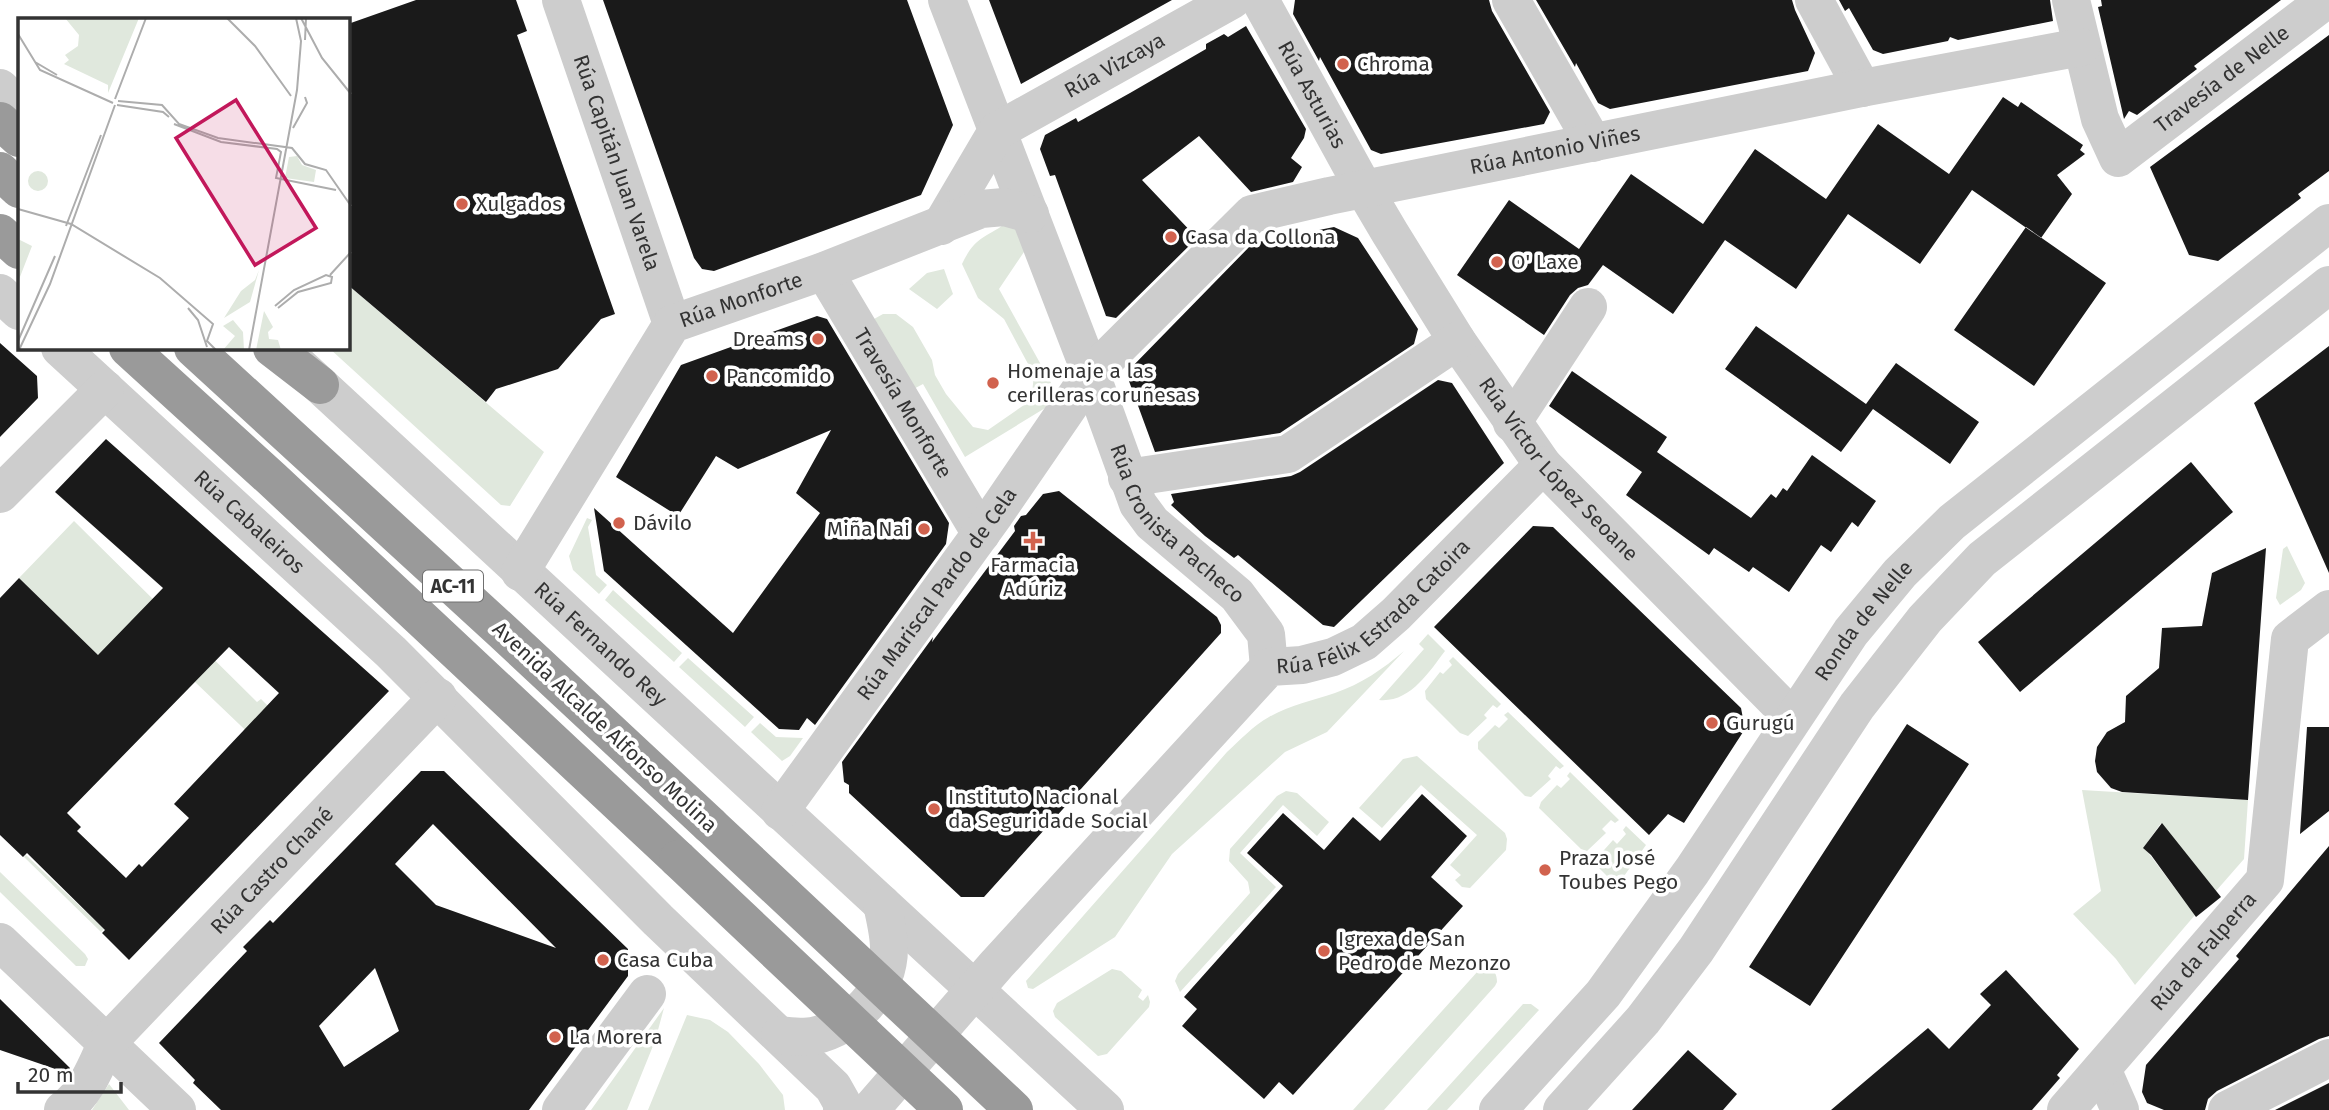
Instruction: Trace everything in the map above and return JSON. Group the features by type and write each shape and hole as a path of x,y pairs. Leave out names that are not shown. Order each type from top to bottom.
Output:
{"highway":[{"path":"0,121 18,138"},
{"path":"0,128 18,138"},
{"path":"0,171 18,188"},
{"path":"0,233 18,249"},
{"name":"AC-11","path":"130,350 272,479 944,1110"},
{"name":"Avenida Alcalde Alfonso Molina","path":"195,350 503,632 1014,1110"},
{"path":"275,350 320,386"}],"street":[{"name":"Rúa Capitán Juan Varela","path":"561,0 672,324"},
{"name":"Rúa Cronista Pacheco","path":"947,0 1091,374 1138,504 1152,523 1237,595 1266,634 1269,667"},
{"name":"Rúa Vizcaya","path":"997,131 1232,0"},
{"name":"Rúa Asturias","path":"1260,0 1364,189"},
{"path":"1511,0 1593,143"},
{"path":"1814,0 1862,89"},
{"path":"2071,0 2081,47"},
{"name":"Travesía de Nelle","path":"2081,47 2100,120 2118,158 2326,0"},
{"name":"Rúa Antonio Viñes","path":"1091,374 1252,214 1364,189 2081,47"},
{"path":"0,88 18,105"},
{"path":"941,226 997,131"},
{"name":"Rúa Víctor López Seoane","path":"1364,189 1457,341 1543,465 1793,718"},
{"name":"Rúa Monforte","path":"520,572 672,324 824,271 981,209 1004,207 1018,209 1030,215"},
{"name":"Ronda de Nelle","path":"1498,1110 1603,993 1692,871 1834,655 1900,573 1952,522 2329,223"},
{"name":"Travesía Monforte","path":"824,271 981,534"},
{"path":"1562,1110 1643,1020 1696,950 1857,706 1925,619 1982,559 2329,285"},
{"path":"0,293 18,310"},
{"path":"1513,423 1588,307"},
{"path":"1127,478 1288,454 1457,341"},
{"name":"Rúa Cabaleiros","path":"62,350 438,697"},
{"name":"Rúa Fernando Rey","path":"282,350 1105,1110"},
{"name":"Rúa Mariscal Pardo de Cela","path":"780,811 981,534 1091,374"},
{"path":"0,494 105,389"},
{"name":"Rúa Félix Estrada Catoira","path":"870,1110 974,989 1269,667 1302,666 1333,657 1364,642 1396,614 1543,465"},
{"name":"Rúa da Falperra","path":"2066,1110 2265,880 2290,639 2329,609"},
{"path":"438,697 658,920 833,1087 842,1103 842,1110"},
{"name":"Rúa Castro Chané","path":"106,1044 438,697"},
{"path":"780,1035 810,1037 842,1026 868,1004 884,978 890,948 882,904"},
{"path":"0,942 177,1110"},
{"path":"561,1110 647,993"},
{"path":"63,1110 76,1101 93,1075 106,1044"},
{"path":"106,1044 152,1110"},
{"path":"2227,1110 2329,1058"},
{"path":"2102,1069 2120,1110"}],"shaded area":[{"path":"1005,224 1018,227 1028,246 999,289 1060,399 965,457 923,384 906,393 874,319 883,314 896,314 913,327 932,360 935,375 946,394 973,427 988,430 1024,405 1032,393 1034,375 1004,319 978,298 962,264 976,243"},
{"path":"944,269 953,294 937,309 909,289 927,273"},
{"path":"350,287 544,452 510,506 501,505 331,350 350,350"},
{"path":"587,518 592,520 588,527 596,575 607,585 599,594 573,570 569,556"},
{"path":"74,521 257,702 261,699 293,731 260,744 195,682 94,785 31,724 98,655 19,578"},
{"path":"2287,546 2305,583 2301,590 2280,605 2276,598 2283,549"},
{"path":"613,590 682,653 674,662 605,600"},
{"path":"1428,634 1445,651 1425,677 1409,691 1390,700 1379,700 1424,649 1419,644"},
{"path":"1404,651 1327,732 1285,752 1172,854 1115,937 1033,989 1028,988 1026,981 1227,752 1247,733 1277,713 1363,681"},
{"path":"1453,657 1501,704 1497,708 1493,705 1484,715 1487,718 1468,736 1460,733 1426,699 1425,691 1440,672 1443,674 1452,665 1449,661"},
{"path":"688,658 754,717 745,727 679,667"},
{"path":"1508,712 1564,766 1560,769 1556,766 1548,776 1551,779 1531,797 1525,796 1478,749 1478,742 1495,725 1499,728 1508,719 1504,715"},
{"path":"760,723 776,737 803,738 790,756 782,761 751,732"},
{"path":"1417,756 1505,833 1506,850 1470,888 1462,887 1455,880 1461,875 1450,865 1477,835 1421,785 1382,828 1359,808 1403,759"},
{"path":"1570,772 1619,820 1615,823 1611,820 1602,829 1606,833 1587,851 1581,849 1539,808 1541,802 1557,785 1561,788 1570,779 1567,776"},
{"path":"2082,790 2248,800 2244,859 2216,891 2161,823 2144,847 2195,915 2135,985 2116,959 2073,914 2101,891"},
{"path":"1286,791 1297,793 1329,822 1317,836 1283,805 1240,853 1276,887 1180,992 1175,981 1178,974 1250,893 1248,882 1229,861 1230,849 1277,796"},
{"path":"1626,826 1646,845 1617,886 1597,866 1596,859 1613,840 1617,844 1626,834 1623,830"},
{"path":"26,855 104,929 101,932 24,857"},
{"path":"0,872 85,954 88,959 85,966 76,966 0,892"},
{"path":"1485,968 1496,974 1495,986 1384,1110 1353,1110 1478,971"},
{"path":"1112,969 1121,971 1142,990 1138,997 1143,1001 1148,995 1150,1002 1149,1007 1107,1054 1098,1056 1055,1017 1053,1011 1057,1003"},
{"path":"1523,1004 1531,1004 1539,1010 1447,1110 1427,1110"},
{"path":"664,1008 655,1041 627,1110 591,1110"},
{"path":"687,1015 710,1020 728,1032 759,1064 783,1095 785,1110 648,1110"},
{"path":"109,1084 129,1110 92,1110"}],"building":[{"name":"Xulgados","path":"416,0 516,0 527,31 517,35 615,314 601,319 558,369 496,389 486,402 350,287 350,23"},
{"path":"603,0 907,0 953,125 921,195 714,271 702,269 694,258"},
{"path":"989,0 1172,0 1021,84"},
{"path":"1295,0 1489,0 1492,11 1550,112 1544,124 1381,154 1371,150 1293,14"},
{"path":"1536,0 1792,0 1815,53 1808,71 1610,109 1598,103"},
{"path":"1839,0 2050,0 2053,21 1958,40 1950,37 1948,41 1883,54 1873,50 1849,8 1845,11"},
{"path":"2101,0 2281,0 2194,66 2197,69 2137,115 2129,111 2124,119 2098,7 2102,6"},
{"path":"1246,26 1306,129 1304,138 1291,158 1302,167 1293,182 1251,192 1199,136 1142,180 1197,238 1116,318 1106,316 1055,175 1050,176 1040,149 1045,135 1076,118 1078,122 1206,49 1206,44 1224,34 1228,37"},
{"path":"2329,35 2329,171 2298,194 2301,198 2218,261 2189,255 2150,167"},
{"path":"2003,97 2018,107 2021,102 2083,145 2080,150 2085,154 2057,175 2072,194 2041,238 1972,190 1920,264 1848,214 1796,289 1725,240 1673,314 1603,265 1588,285 1578,288 1570,295 1544,335 1457,275 1509,200 1579,249 1631,174 1703,224 1755,149 1826,199 1878,124 1949,174"},
{"path":"1334,227 1358,238 1418,329 1414,344 1280,433 1155,452 1126,373 1253,243"},
{"path":"2026,227 2106,283 2034,386 1954,330"},
{"path":"817,316 827,319 949,523 946,544 815,725 807,718 799,730 779,729 604,571 594,508 733,633 820,513 796,493 831,430 738,469 716,456 678,516 616,477 681,365"},
{"path":"1756,326 1866,404 1896,363 1979,422 1950,464 1873,409 1841,452 1725,369"},
{"path":"0,343 37,376 38,398 0,437"},
{"path":"2329,346 2329,573 2254,403"},
{"path":"1572,371 1667,437 1657,452 1751,518 1771,494 1776,498 1783,488 1787,491 1812,455 1876,501 1858,527 1852,522 1831,552 1821,545 1789,592 1753,567 1749,572 1714,548 1709,555 1626,495 1642,472 1549,406"},
{"path":"1438,380 1452,383 1504,463 1334,627 1323,625 1238,555 1234,558 1205,536 1171,505 1174,502 1171,494 1291,476 1300,472"},
{"path":"106,439 389,691 129,960 102,933 105,930 27,853 23,857 0,835 0,598 19,578 98,655 163,588 55,492","holes":["229,647 279,693 174,804 189,818 142,867 139,864 126,878 77,831 81,827 67,813"]},
{"path":"2191,462 2233,512 2020,692 1978,642"},
{"path":"1059,491 1217,617 1221,633 984,897 961,897 849,793 849,785 844,782 842,762 1015,531 1014,526 1021,516 1026,515 1043,494"},
{"path":"1533,526 1553,527 1741,708 1745,729 1684,823 1668,814 1649,835 1434,627"},
{"path":"2266,548 2248,800 2122,792 2111,788 2097,772 2097,747 2107,732 2125,722 2126,696 2159,668 2162,628 2202,626 2212,573"},
{"path":"1907,724 1969,764 1810,1006 1749,967"},
{"path":"2307,727 2329,727 2329,811 2300,834"},
{"path":"421,771 444,771 628,949 628,976 529,1110 221,1110 193,1083 195,1080 159,1043 247,951 243,947 270,920 273,923","holes":["433,824 556,948 436,905 395,864","375,968 399,1031 344,1067 319,1026"]},
{"name":"Igrexa de San Pedro de Mezonzo","path":"1422,794 1467,836 1431,877 1463,906 1293,1095 1279,1082 1264,1099 1182,1026 1197,1009 1184,997 1283,886 1247,853 1283,813 1324,850 1353,817 1380,841"},
{"path":"2162,823 2221,897 2196,917 2143,848"},
{"path":"2329,846 2329,1036 2217,1091 2208,1099 2205,1110 2164,1110 2147,1103 2142,1092 2146,1065 2239,959 2236,956"},
{"path":"2006,970 2079,1049 2057,1075 2060,1078 2032,1110 1831,1110 1928,1028 1949,1049 1991,1005 1980,994"},
{"path":"0,999 70,1068 67,1073 0,1050"},
{"path":"1688,1050 1737,1094 1723,1110 1632,1110"},
{"path":"2329,1083 2329,1110 2275,1110"}],"place":[{"name":"Chroma","path":"1343,64"},
{"name":"Xulgados","path":"462,204"},
{"name":"Casa da Collona","path":"1171,237"},
{"name":"O' Laxe","path":"1497,262"},
{"name":"Dreams","path":"818,339"},
{"name":"Pancomido","path":"712,376"},
{"name":"Homenaje a las cerilleras coruñesas","path":"993,383"},
{"name":"Dávilo","path":"619,523"},
{"name":"Miña Nai","path":"924,529"},
{"name":"Farmacia Adúriz","path":"1033,541"},
{"name":"Gurugú","path":"1712,723"},
{"name":"Instituto Nacional da Seguridade Social","path":"934,809"},
{"name":"Praza José Toubes Pego","path":"1545,870"},
{"name":"Igrexa de San Pedro de Mezonzo","path":"1324,951"},
{"name":"Casa Cuba","path":"603,960"},
{"name":"La Morera","path":"555,1037"}]}
